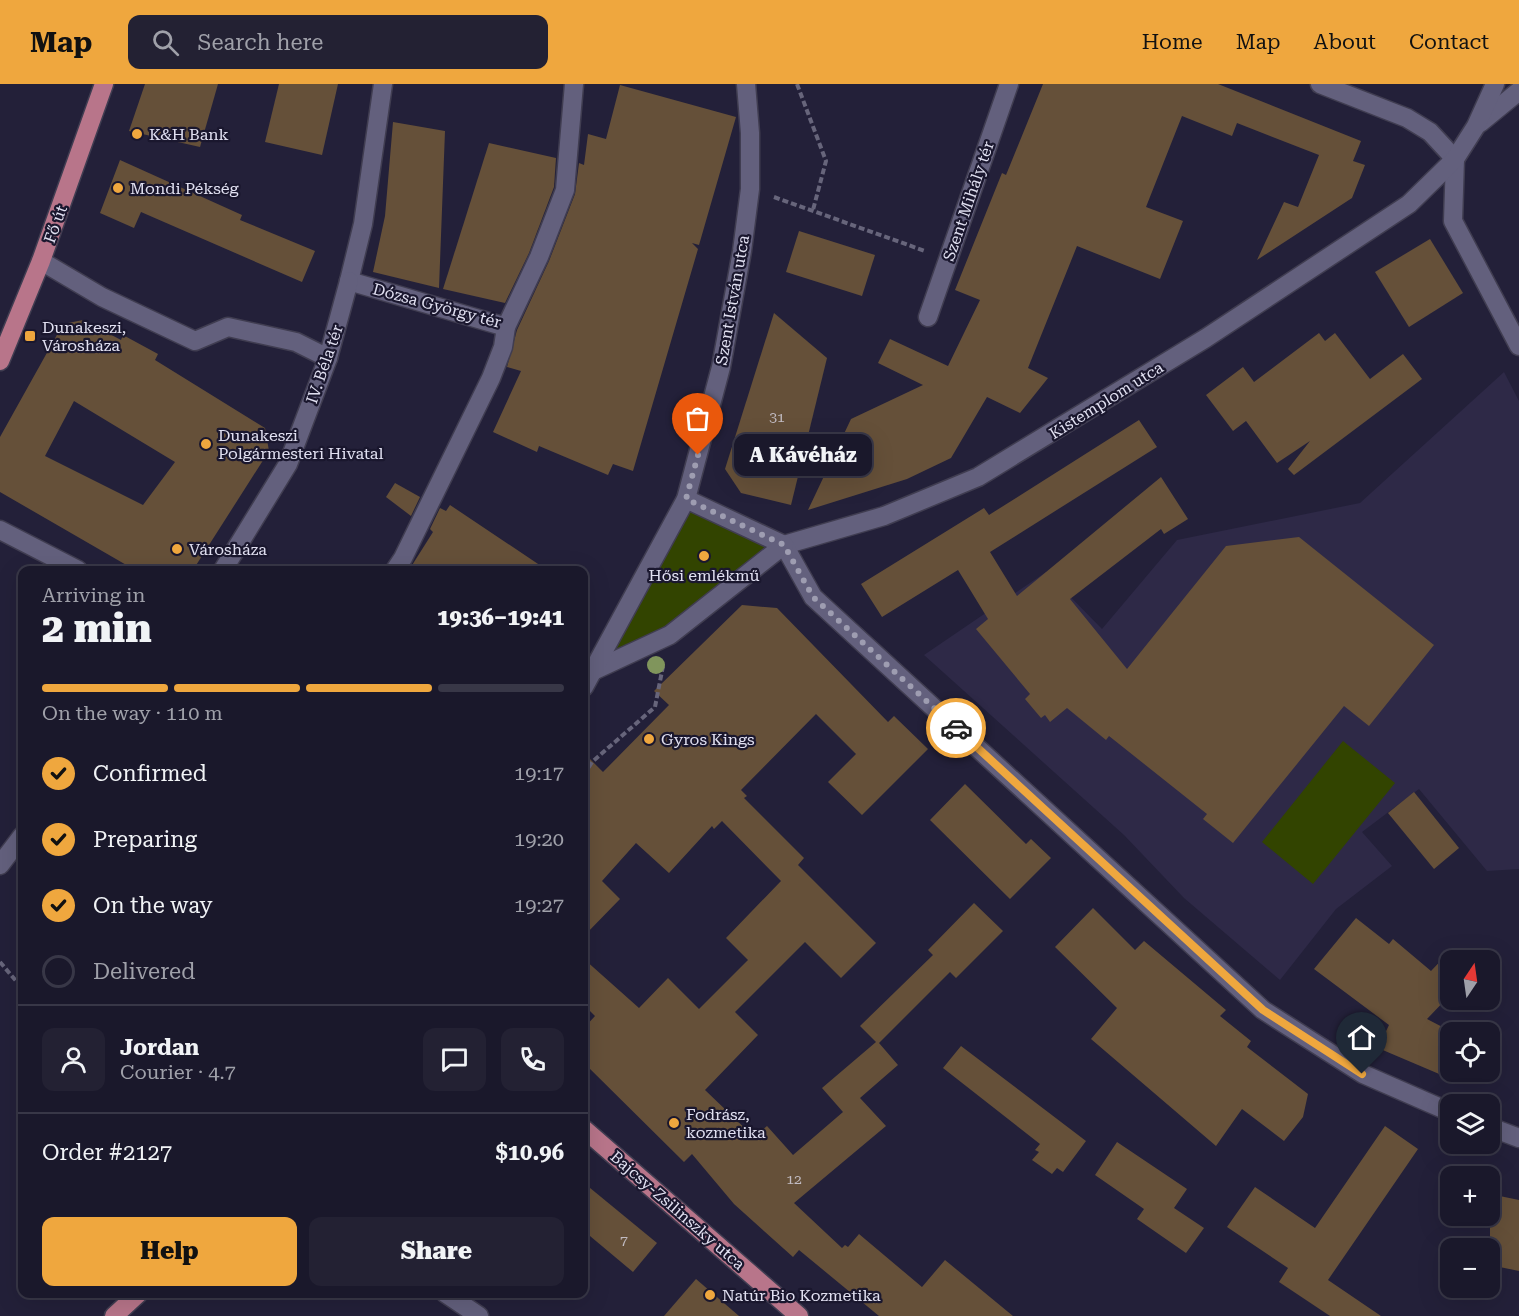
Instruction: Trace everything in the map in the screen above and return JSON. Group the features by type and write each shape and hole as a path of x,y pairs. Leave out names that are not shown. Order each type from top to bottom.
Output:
{"main road":[{"name":"Fő út","path":"0,361 41,261 104,84"},
{"name":"Bajcsy-Zsilinszky utca","path":"588,1132 799,1316"},
{"path":"114,1316 134,1298"}],"street":[{"path":"349,281 363,224 383,84"},
{"name":"Dózsa György tér","path":"349,281 506,327 539,256 565,190 573,84"},
{"name":"Szent István utca","path":"588,681 686,499 721,367 750,189 750,134 746,84"},
{"name":"Szent Mihály tér","path":"928,317 1009,84"},
{"path":"1320,84 1407,118 1430,132 1455,159 1453,221 1519,346"},
{"path":"1476,126 1495,84"},
{"path":"1476,126 1519,91"},
{"name":"Kistemplom utca","path":"784,545 884,516 978,477 1206,338 1409,204 1455,159 1476,126"},
{"path":"41,261 102,297 195,341 228,327 296,342 328,358"},
{"name":"IV. Béla tér","path":"225,566 288,464 328,358 349,281"},
{"path":"397,566 474,415 503,347 506,327"},
{"path":"686,499 784,545 813,597 1263,1010 1362,1074 1440,1108"},
{"path":"0,530 70,566"},
{"path":"595,670 670,635 784,545"},
{"path":"0,865 18,841"},
{"path":"1500,1131 1519,1138"},
{"path":"452,1298 479,1316"}],"path":[{"path":"797,84 826,161 813,210"},
{"path":"750,189 948,260"},
{"path":"588,768 592,762 655,707 670,635"},
{"path":"0,962 18,983"}],"shaded area":[{"path":"1504,372 1519,401 1519,869 1487,871 1419,789 1362,832 1392,866 1336,909 1280,980 1184,898 1124,835 924,655 1046,572 1102,629 1177,540 1360,503"}],"green space":[{"path":"686,499 784,545 670,635 595,670"},
{"path":"1343,741 1395,783 1313,884 1262,842"}],"building":[{"path":"145,84 218,84 200,147 129,131"},
{"path":"279,84 338,84 322,155 265,142"},
{"path":"1043,84 1218,84 1361,141 1353,161 1365,165 1352,198 1257,260 1284,202 1298,207 1319,155 1237,123 1232,136 1182,116 1146,207 1183,221 1160,279 1077,246 1028,368 1048,378 1020,413 987,397 951,458 907,479 808,510 851,419 923,385 878,363 890,339 948,366 980,300 955,290 1002,173 1006,175"},
{"path":"620,85 736,117 699,245 692,243 698,249 633,471 613,464 608,475 539,446 537,452 493,432 521,371 507,367 517,330 549,261 575,194 579,163 584,165 588,134 606,139"},
{"path":"393,122 445,131 439,288 373,272 385,216"},
{"path":"489,143 556,158 554,187 529,253 505,303 443,289"},
{"path":"120,160 242,215 240,220 315,251 302,282 141,212 134,228 100,213"},
{"path":"799,231 875,255 862,296 786,272"},
{"path":"1430,239 1463,293 1409,327 1375,272"},
{"path":"774,313 827,358 791,505 741,493 725,469"},
{"name":"Dunakeszi Polgármesteri Hivatal","path":"83,320 121,340 123,335 158,354 155,360 265,428 269,451 196,566 128,566 0,492 0,437 63,324","holes":["74,401 175,462 143,505 45,456"]},
{"path":"1319,333 1325,341 1335,333 1370,379 1403,354 1422,379 1294,475 1288,469 1310,441 1277,463 1246,421 1233,431 1206,395 1243,367 1254,382"},
{"path":"1139,420 1157,447 990,552 1017,596 1161,477 1188,519 1164,534 1161,529 1070,599 1127,669 1226,546 1299,537 1434,645 1369,726 1344,706 1233,843 1203,819 1207,814 1109,736 1106,740 1067,708 1050,722 1045,715 1041,718 1025,699 1030,694 976,629 988,619 958,570 882,617 861,584 984,508 989,515"},
{"path":"395,483 420,497 411,516 386,497"},
{"path":"450,505 541,566 412,566 433,532 430,529 440,508 446,511"},
{"path":"742,605 777,608 888,722 894,716 928,749 862,815 828,782 856,754 816,714 741,790 747,796 744,798 804,858 798,865 876,943 841,978 805,942 735,1012 758,1035 705,1090 754,1137 767,1126 793,1155 843,1112 822,1088 876,1042 860,1026 933,955 928,950 974,903 1003,931 956,978 950,972 879,1043 898,1065 860,1098 886,1126 794,1203 842,1248 845,1245 848,1247 859,1234 922,1287 945,1260 1013,1316 879,1316 799,1250 793,1257 734,1204 692,1154 684,1162 588,1067 588,1024 595,1016 588,1009 588,963 639,1008 668,978 699,1009 748,960 726,938 781,881 722,821 714,829 712,826 669,873 636,843 602,881 620,899 588,932 588,757 603,772 669,705 654,691"},
{"path":"965,784 1026,844 1031,839 1051,858 1010,899 930,820"},
{"path":"1414,792 1459,848 1434,869 1388,813"},
{"path":"1093,908 1135,950 1144,941 1226,1010 1220,1016 1251,1041 1247,1047 1308,1094 1303,1117 1284,1141 1242,1109 1216,1146 1091,1039 1117,1008 1055,947"},
{"path":"1356,918 1389,944 1393,939 1431,971 1440,962 1440,1005 1427,1019 1440,1026 1440,1074 1378,1048 1389,1025 1314,969"},
{"path":"961,1046 1086,1141 1063,1172 1057,1168 1052,1174 1032,1160 1039,1152 1035,1150 1040,1144 943,1068"},
{"path":"1385,1126 1418,1149 1328,1280 1381,1316 1330,1316 1279,1282 1288,1268 1227,1227 1255,1187 1315,1228"},
{"path":"1117,1142 1187,1189 1174,1208 1204,1228 1186,1253 1137,1219 1144,1209 1095,1175"},
{"path":"588,1186 657,1243 633,1272 588,1234"},
{"path":"1500,1196 1519,1200 1519,1271 1500,1267 1500,1238 1490,1238 1490,1226 1500,1226"},
{"path":"696,1279 739,1316 664,1316"}],"way so far":[{"path":"698,455 686,499 784,545 813,597 956,728"}],"place":[{"name":"K&H Bank","path":"137,134"},
{"name":"Mondi Pékség","path":"118,188"},
{"name":"Dunakeszi, Városháza","path":"30,336"},
{"name":"Dunakeszi Polgármesteri Hivatal","path":"206,444"},
{"name":"A Kávéház","path":"698,455"},
{"name":"Városháza","path":"177,549"},
{"name":"Hősi emlékmű","path":"704,556"},
{"name":"Gyros Kings","path":"649,739"},
{"name":"Fodrász, kozmetika","path":"674,1123"},
{"name":"Natúr Bio Kozmetika","path":"710,1295"}],"route":[{"path":"956,728 1263,1010 1362,1074"}]}
